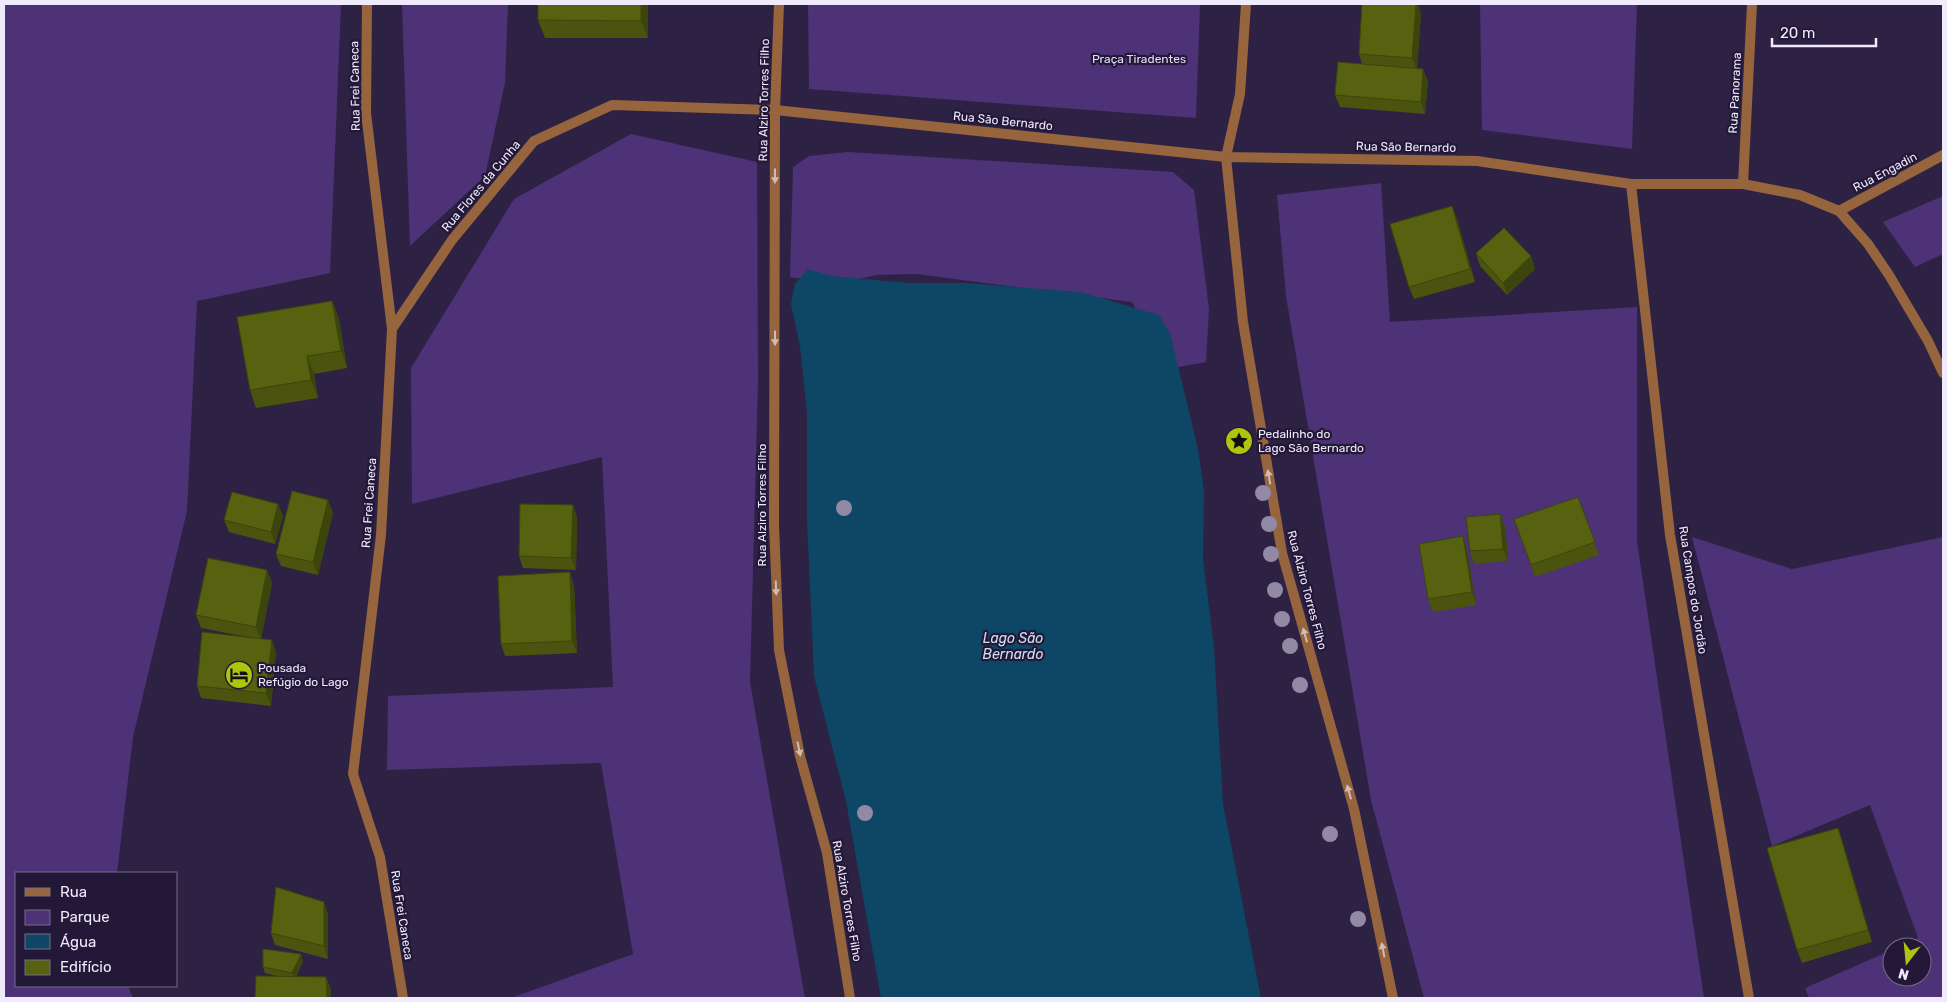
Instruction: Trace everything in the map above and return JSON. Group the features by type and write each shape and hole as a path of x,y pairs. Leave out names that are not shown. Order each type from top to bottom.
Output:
{"street":[{"name":"Rua Frei Caneca","path":"367,4 366,113 392,329 381,535 353,774 380,857 403,998"},
{"name":"Rua Alziro Torres Filho","path":"779,4 775,110 774,524 779,650 800,756 827,853 850,998"},
{"name":"Rua Alziro Torres Filho","path":"1246,4 1240,94 1226,157 1243,322 1282,552 1354,809 1393,998"},
{"name":"Rua Panorama","path":"1743,184 1752,4"},
{"name":"Rua Flores da Cunha","path":"392,329 452,240 534,141 612,105 775,110"},
{"name":"Rua São Bernardo","path":"775,110 1226,157 1477,161 1631,184 1743,184 1800,195 1839,210 1868,244 1889,275 1928,341 1943,373"},
{"name":"Rua Engadin","path":"1839,210 1943,155"},
{"name":"Rua Campos do Jordão","path":"1631,184 1670,535 1749,998"}],"green space":[{"path":"4,4 341,4 330,273 197,301 187,511 133,737 117,872 15,872 15,987 128,987 133,998 4,998"},
{"path":"402,4 508,4 505,83 485,176 410,246"},
{"name":"Praça Tiradentes","path":"808,4 1200,4 1196,118 809,89"},
{"path":"1480,4 1637,4 1632,149 1482,130"},
{"path":"631,134 757,162 758,381 750,682 805,998 511,998 633,954 601,763 387,770 388,696 613,687 602,457 412,504 411,368 514,199"},
{"path":"848,152 1173,172 1194,190 1209,309 1206,362 1167,369 1132,302 916,274 876,275 839,284 790,277 793,167 809,156"},
{"path":"1381,183 1390,322 1637,307 1637,541 1704,998 1424,998 1371,800 1286,296 1277,195"},
{"path":"1943,196 1943,254 1915,267 1883,222"},
{"path":"1692,537 1792,569 1943,537 1943,998 1809,998 1805,988 1882,954 1882,987 1932,987 1932,937 1918,937 1870,805 1772,846"}],"water":[{"name":"Lago São Bernardo","path":"808,269 832,276 908,283 966,283 1080,292 1159,315 1170,333 1198,449 1204,492 1203,559 1214,648 1223,804 1261,998 881,998 846,801 814,676 807,520 807,412 800,346 791,304 795,284"}],"building":[{"path":"538,4 641,4 641,21 538,20"},
{"path":"1362,4 1416,4 1412,58 1359,54"},
{"path":"1338,62 1423,69 1421,102 1335,95"},
{"path":"1452,206 1470,269 1409,287 1390,224"},
{"path":"1504,228 1531,256 1503,283 1476,253"},
{"path":"332,301 341,351 307,356 311,380 250,390 237,317"},
{"path":"292,491 328,500 313,562 276,554"},
{"path":"232,492 278,504 271,532 224,520"},
{"path":"1578,497 1595,542 1531,565 1514,519"},
{"path":"520,504 573,505 571,558 519,556"},
{"path":"1500,514 1503,549 1470,551 1466,517"},
{"path":"1463,536 1472,592 1428,599 1419,544"},
{"path":"208,558 267,570 256,627 196,615"},
{"path":"570,572 572,641 501,644 498,576"},
{"name":"Pousada Refúgio do Lago","path":"202,632 272,640 266,693 197,686"},
{"path":"1838,828 1868,930 1797,950 1767,848"},
{"path":"276,887 324,902 324,946 271,933"},
{"path":"263,949 301,954 292,973 263,967"},
{"path":"256,976 326,977 327,998 255,998"}],"place":[{"name":"Pedalinho do Lago São Bernardo","path":"1239,441"},
{"name":"Pousada Refúgio do Lago","path":"239,675"}]}
